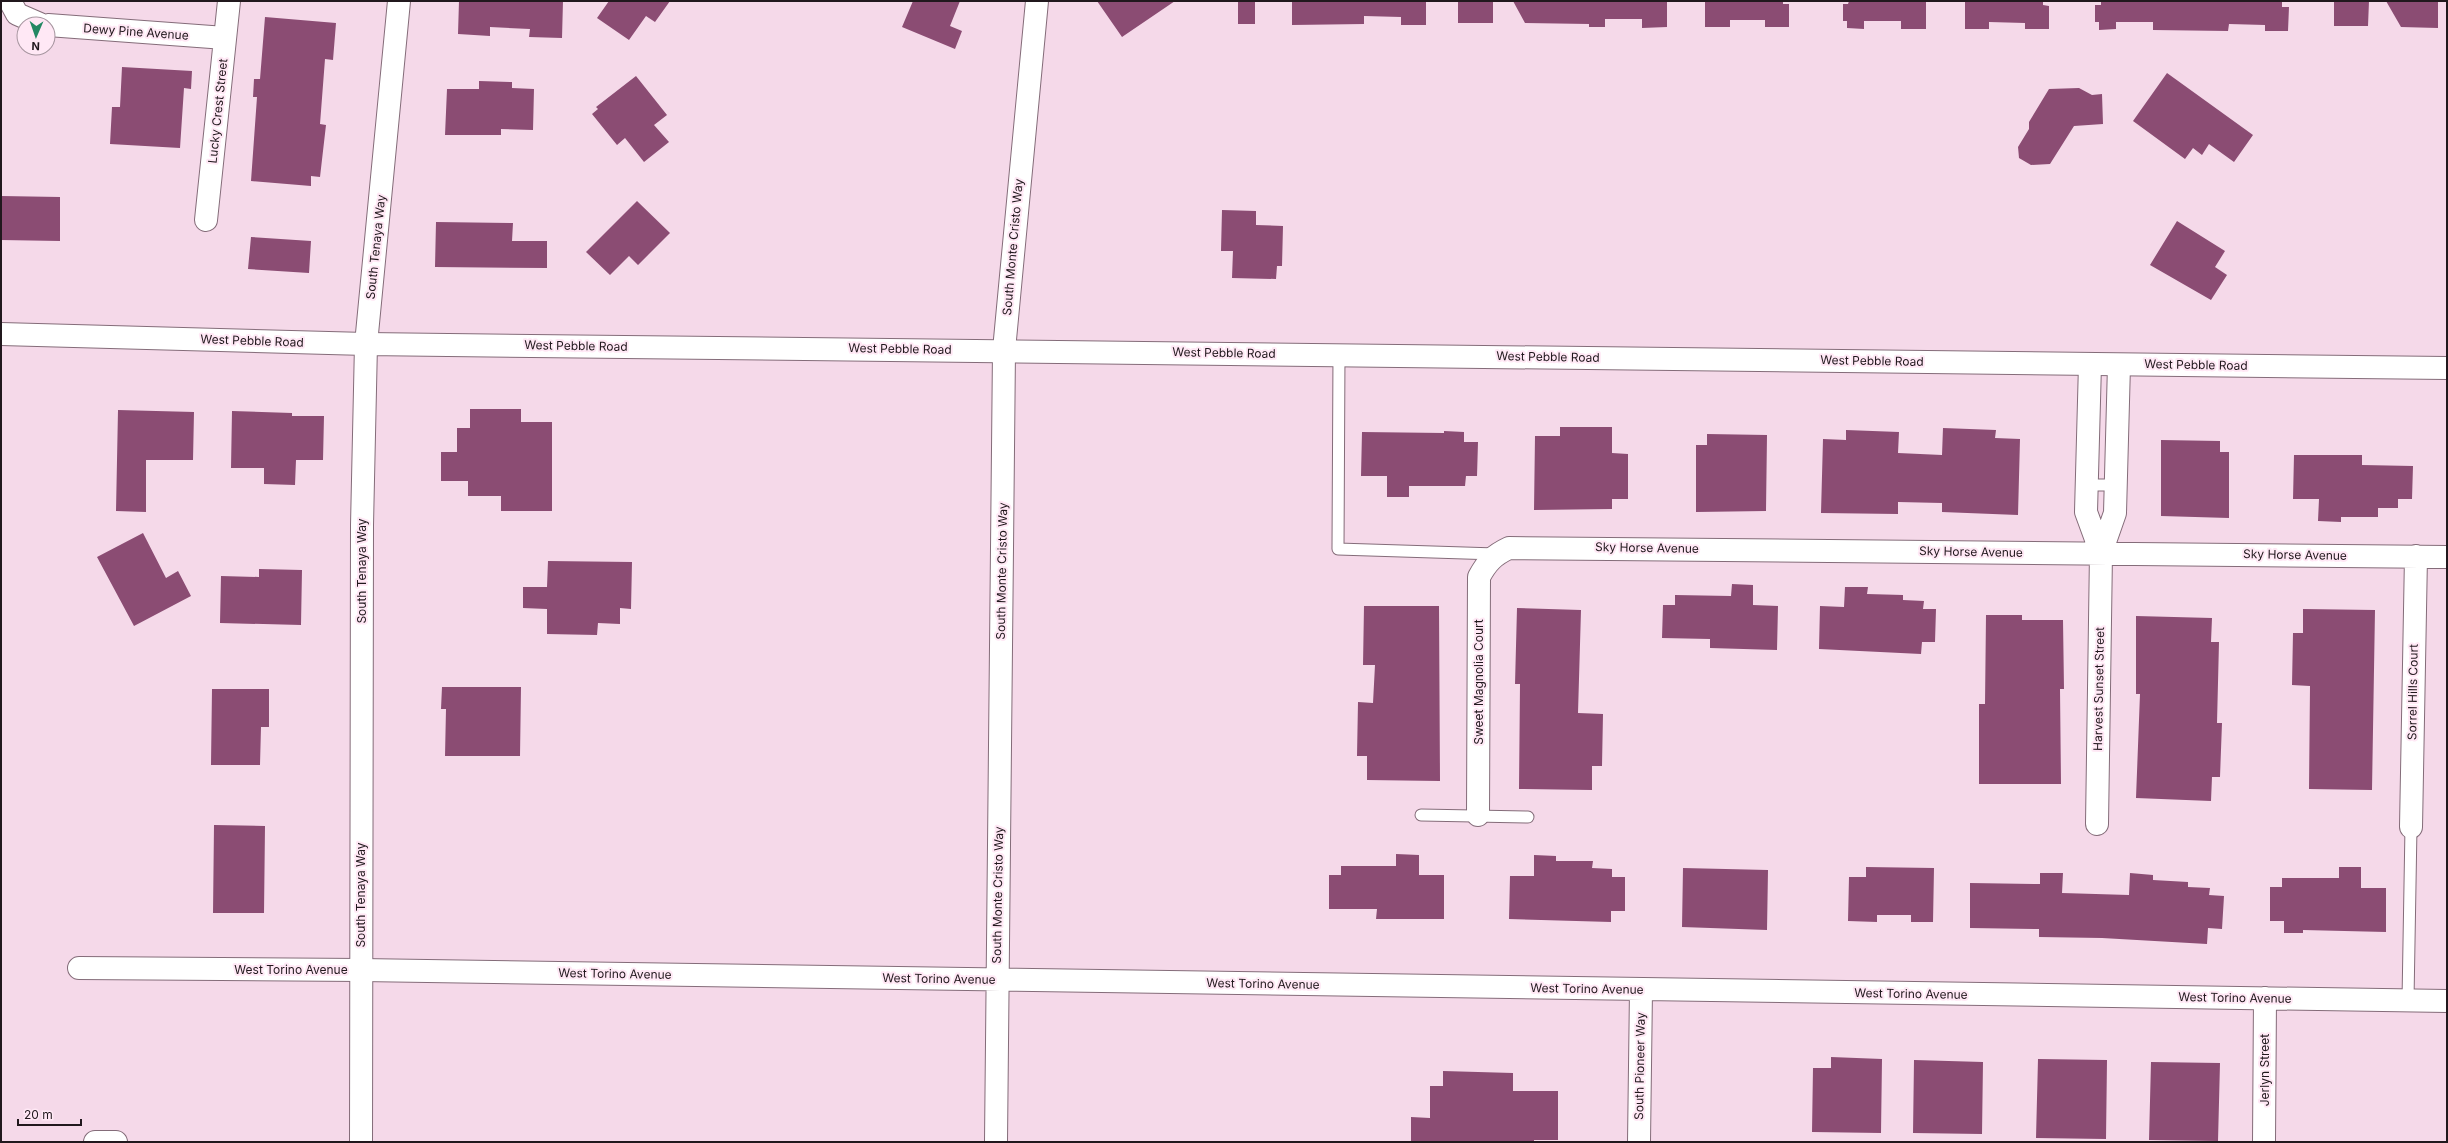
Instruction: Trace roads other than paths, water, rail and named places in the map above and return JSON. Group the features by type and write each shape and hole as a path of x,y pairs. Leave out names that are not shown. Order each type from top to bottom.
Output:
{"street":[{"name":"Lucky Crest Street","path":"206,220 229,1"},
{"name":"South Tenaya Way","path":"361,1142 362,533 366,344 399,1"},
{"name":"South Monte Cristo Way","path":"996,1142 1004,350 1037,1"},
{"path":"13,8 26,16"},
{"name":"Dewy Pine Avenue","path":"56,26 225,38"},
{"name":"West Pebble Road","path":"1,334 366,344 1004,350 2447,368"},
{"name":"Harvest Sunset Street","path":"2090,364 2086,512 2101,553"},
{"name":"Harvest Sunset Street","path":"2097,824 2101,553 2115,513 2119,365"},
{"name":"Sky Horse Avenue","path":"1496,554 1509,548 1524,547 2447,557"},
{"name":"Sweet Magnolia Court","path":"1478,815 1479,576 1486,563 1496,554"},
{"name":"Sorrel Hills Court","path":"2411,827 2416,556"},
{"name":"West Torino Avenue","path":"79,968 361,970 2447,1001"},
{"name":"South Pioneer Way","path":"1639,1142 1641,990"},
{"name":"Jerlyn Street","path":"2264,1142 2265,998"},
{"path":"95,1142 116,1142"}],"lane":[{"path":"1339,354 1338,549 1496,554"},
{"path":"2087,485 2115,485"},
{"path":"1422,815 1528,817"},
{"path":"2408,1000 2411,827"}]}
